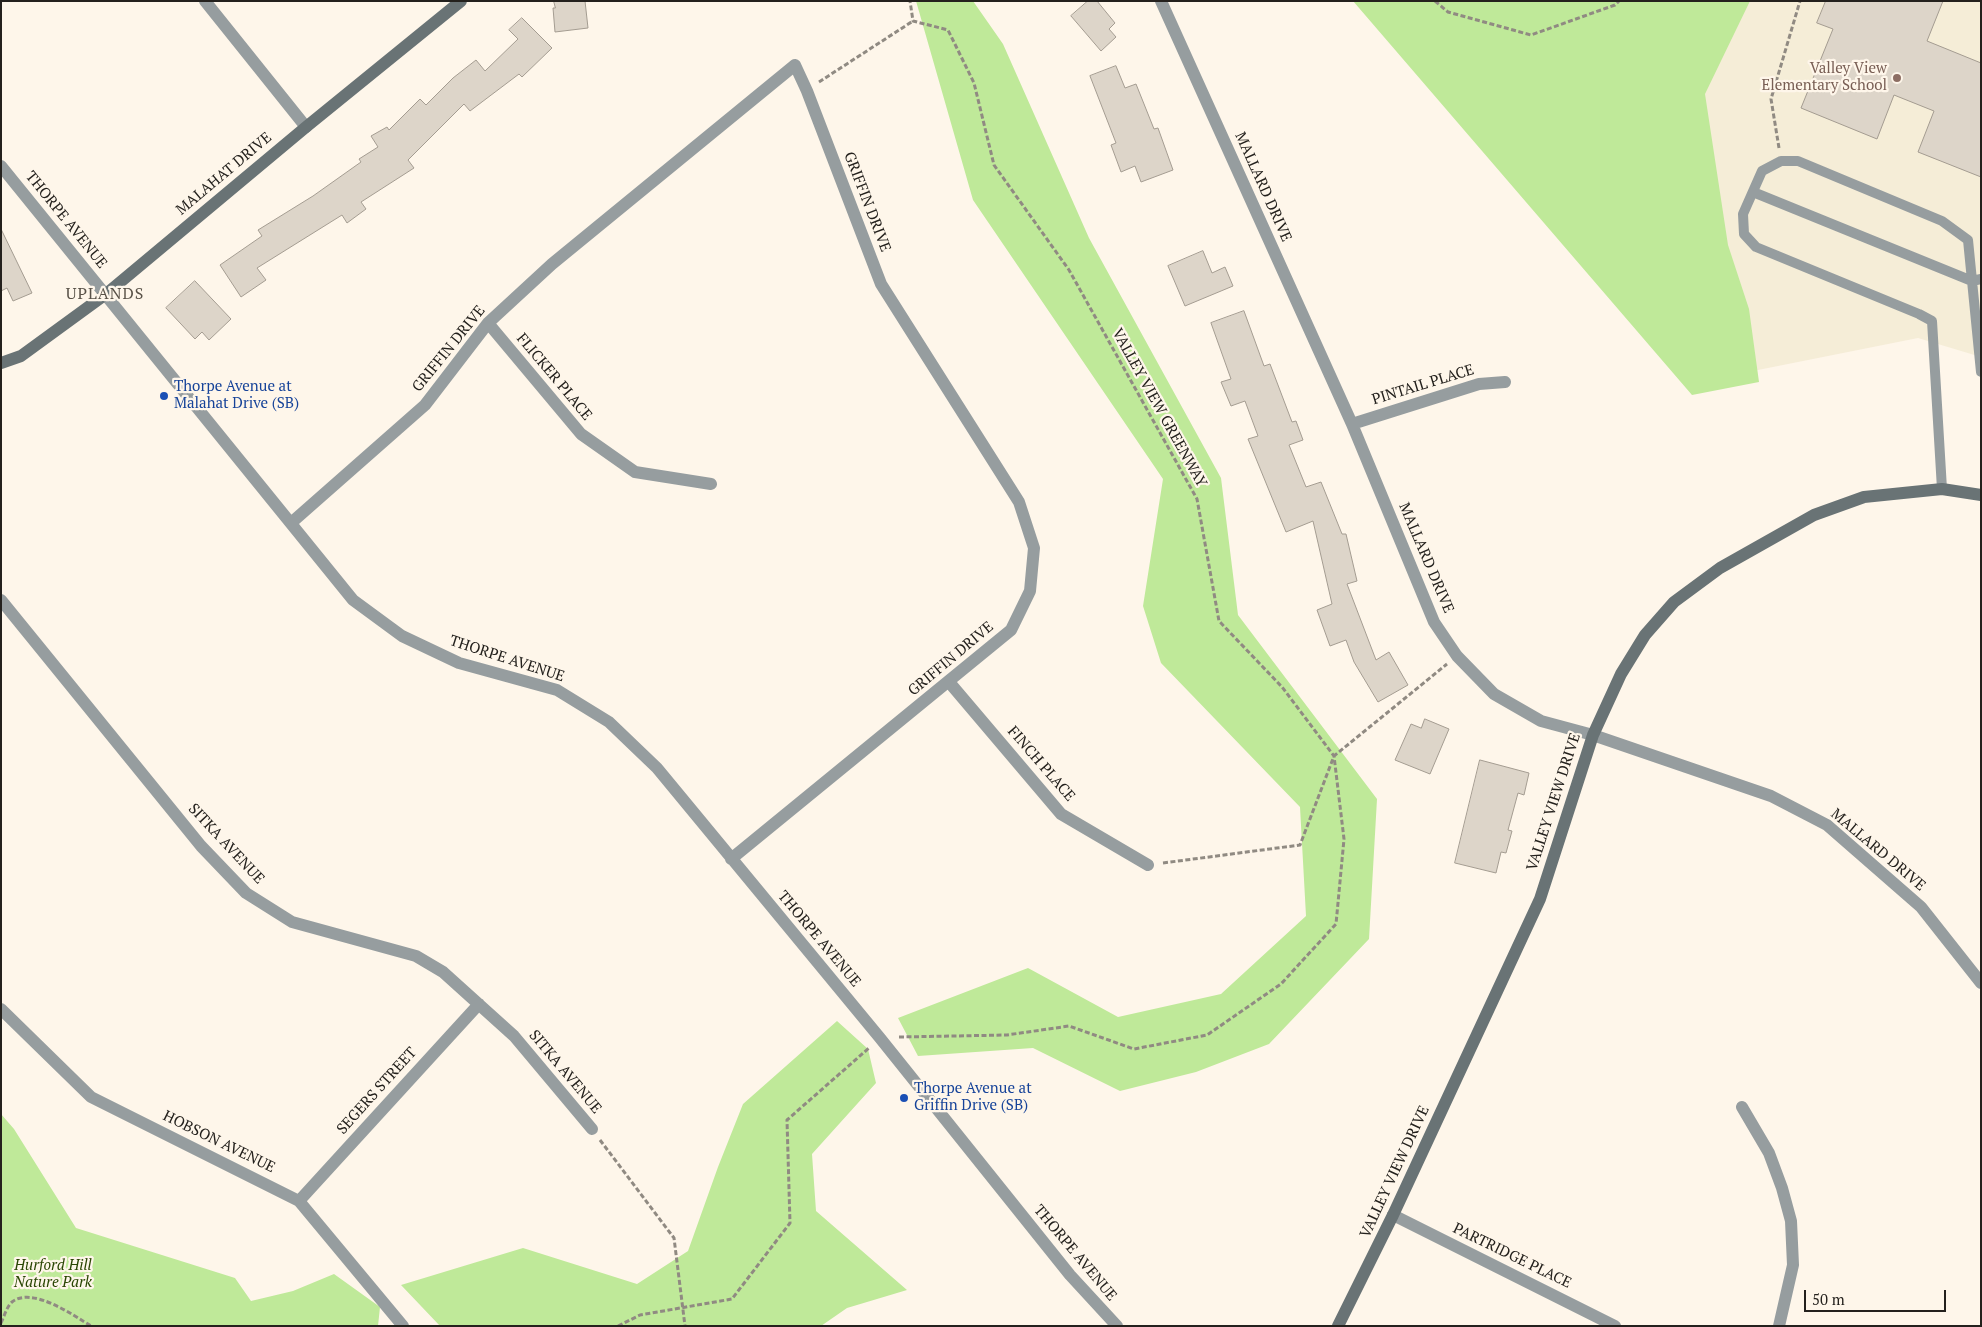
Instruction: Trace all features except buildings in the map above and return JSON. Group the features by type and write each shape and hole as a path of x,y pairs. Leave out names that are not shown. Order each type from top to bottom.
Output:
{"street":[{"path":"205,1 306,127"},
{"name":"MALAHAT DRIVE","path":"1,363 21,356 106,294 461,1"},
{"name":"MALLARD DRIVE","path":"1161,1 1352,424 1434,622 1457,656 1494,694 1541,721 1593,735 1771,796 1827,825 1921,907 1981,983"},
{"name":"GRIFFIN DRIVE","path":"291,523 425,405 488,323 552,264 794,65 807,91 881,284 1019,502 1034,548 1030,591 1011,630 731,860"},
{"name":"THORPE AVENUE","path":"1,166 353,600 402,636 459,663 557,690 609,722 657,768 731,860 880,1038 1070,1275 1117,1326"},
{"name":"FLICKER PLACE","path":"488,323 581,434 635,472 712,484"},
{"name":"PINTAIL PLACE","path":"1352,424 1479,384 1505,382"},
{"name":"VALLEY VIEW DRIVE","path":"1338,1326 1393,1215 1540,899 1593,735 1621,674 1645,635 1674,602 1720,568 1814,516 1864,498 1942,489 1981,495"},
{"name":"SITKA AVENUE","path":"1,600 201,846 246,893 292,922 416,956 443,972 514,1036 592,1130"},
{"name":"FINCH PLACE","path":"949,682 1061,814 1148,865"},
{"name":"SEGERS STREET","path":"299,1201 479,1004"},
{"name":"HOBSON AVENUE","path":"1,1010 90,1097 299,1201 403,1326"},
{"path":"1742,1107 1769,1153 1782,1188 1791,1221 1793,1265 1779,1326"},
{"name":"PARTRIDGE PLACE","path":"1393,1215 1615,1326"}],"lane":[{"path":"1942,489 1932,321 1756,247 1744,234 1743,214 1762,171 1781,161 1798,161 1942,222 1968,240 1976,280 1981,372"},
{"path":"1753,192 1976,280"}],"path":[{"path":"807,91 913,21 910,1"},
{"path":"1435,1 1448,12 1531,35 1615,5 1619,1"},
{"path":"1781,161 1771,99 1800,1"},
{"name":"VALLEY VIEW GREENWAY","path":"880,1038 1007,1035 1069,1026 1134,1050 1207,1035 1281,984 1336,924 1344,839 1334,756 1282,686 1219,621 1197,499 1069,270 994,165 974,83 948,30 913,21"},
{"path":"1148,865 1300,845 1334,756 1457,656"},
{"path":"618,1326 640,1315 732,1299 790,1223 787,1120 880,1038"},
{"path":"592,1130 674,1238 685,1326"},
{"path":"1,1323 11,1302 25,1296 38,1298 71,1313 91,1326"}],"shaded area":[{"path":"1364,1 1981,1 1981,357 1918,338 1693,383"}],"green space":[{"path":"916,1 973,1 1003,44 1089,238 1221,478 1238,615 1377,799 1369,939 1269,1044 1196,1072 1120,1091 1033,1048 918,1056 898,1018 1028,968 1118,1017 1221,994 1306,916 1300,807 1161,663 1143,606 1163,479 973,200"},
{"path":"1353,1 1750,1 1705,94 1728,245 1749,309 1759,382 1692,395"},
{"path":"837,1021 868,1049 876,1083 812,1154 816,1211 907,1290 847,1308 821,1326 440,1326 401,1285 523,1248 637,1284 688,1251 743,1104"},
{"name":"Hurford Hill Nature Park","path":"1,1114 14,1129 76,1228 235,1278 251,1301 293,1291 334,1274 380,1307 378,1326 1,1326"}],"place":[{"name":"Valley View Elementary School","path":"1897,78"},
{"name":"Thorpe Avenue at Malahat Drive (SB)","path":"164,396"},
{"name":"Thorpe Avenue at Griffin Drive (SB)","path":"904,1098"}],"district":[{"name":"UPLANDS","path":"105,294"}]}
